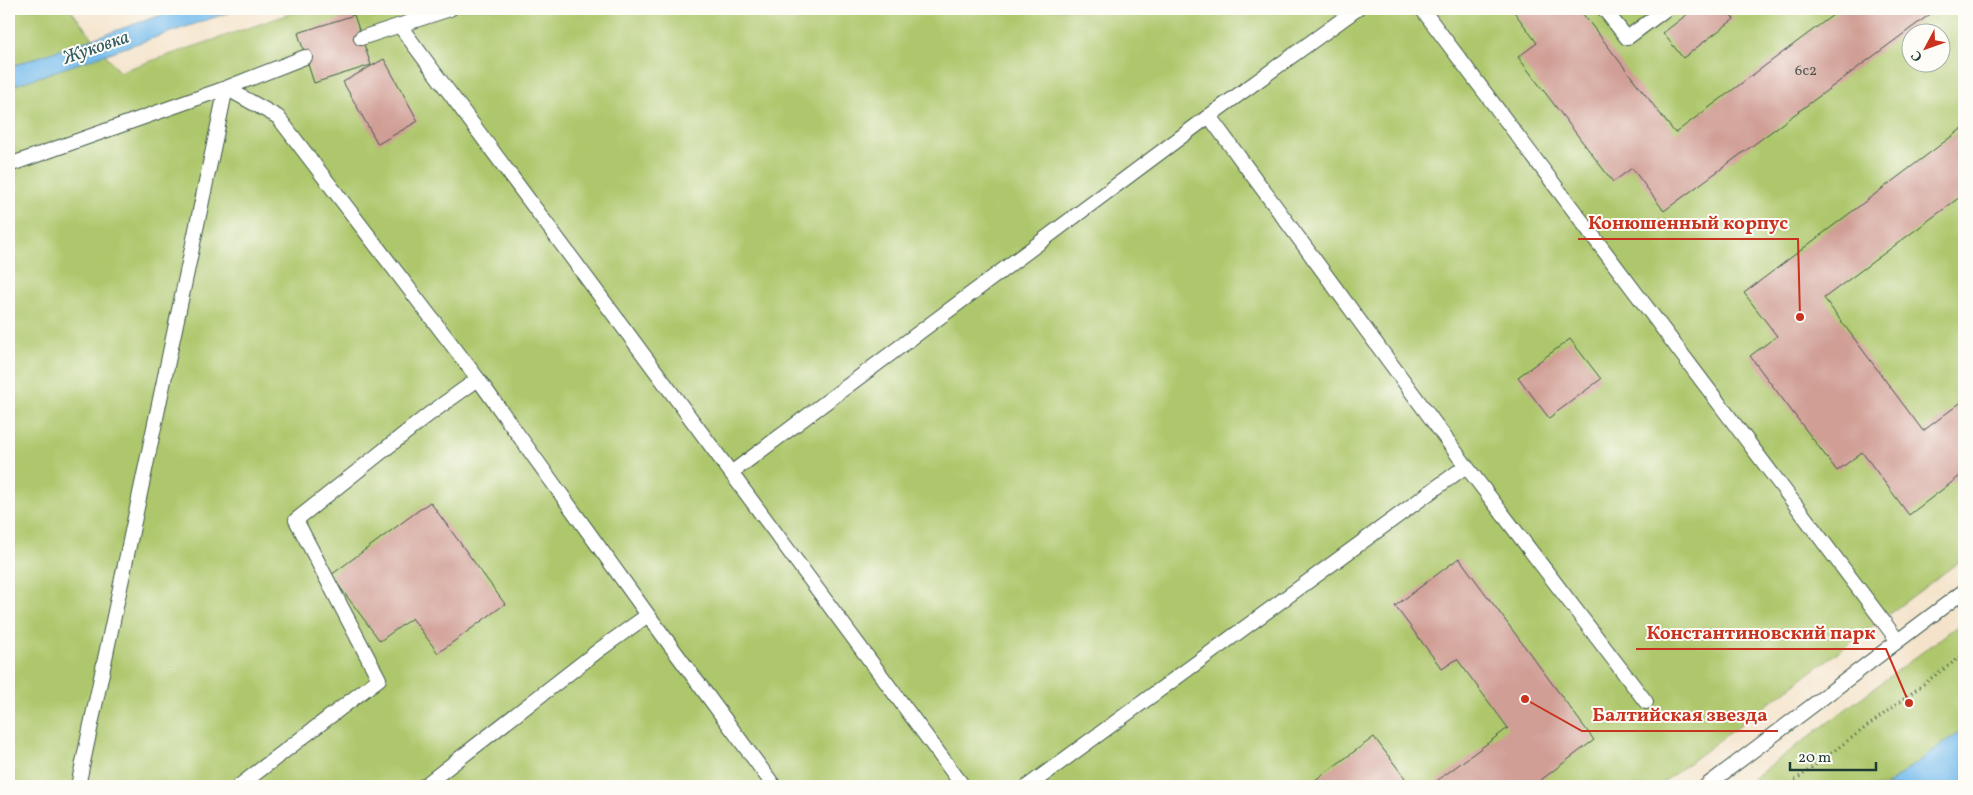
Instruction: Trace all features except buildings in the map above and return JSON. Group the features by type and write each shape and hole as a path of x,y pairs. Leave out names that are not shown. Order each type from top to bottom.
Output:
{"lane":[{"path":"361,38 450,9"},
{"path":"731,473 1210,116 1357,9"},
{"path":"1422,9 1898,641"},
{"path":"1604,9 1627,38 1666,9"},
{"path":"400,26 963,786"},
{"path":"9,165 226,88 305,57"},
{"path":"226,88 278,117 478,379 774,786"},
{"path":"78,786 226,88"},
{"path":"1210,116 1466,466 1646,702"},
{"path":"239,786 379,679 296,520 428,415 478,379"},
{"path":"1028,786 1466,466"},
{"path":"1706,786 1964,591"},
{"path":"424,786 599,650 648,615"}],"path":[{"path":"1787,786 1964,654"}],"green space":[{"path":"9,9 70,9 119,72 304,9 1964,9 1964,558 1658,786 9,786"},
{"path":"1964,621 1964,786 1743,786"}],"water":[{"name":"Жуковка","path":"179,9 239,9 9,87 9,67"},
{"path":"1964,728 1964,786 1885,786"}],"place":[{"name":"Конюшенный корпус","path":"1800,317"},
{"name":"Балтийская звезда","path":"1525,699"},
{"name":"Константиновский парк","path":"1909,703"}]}
